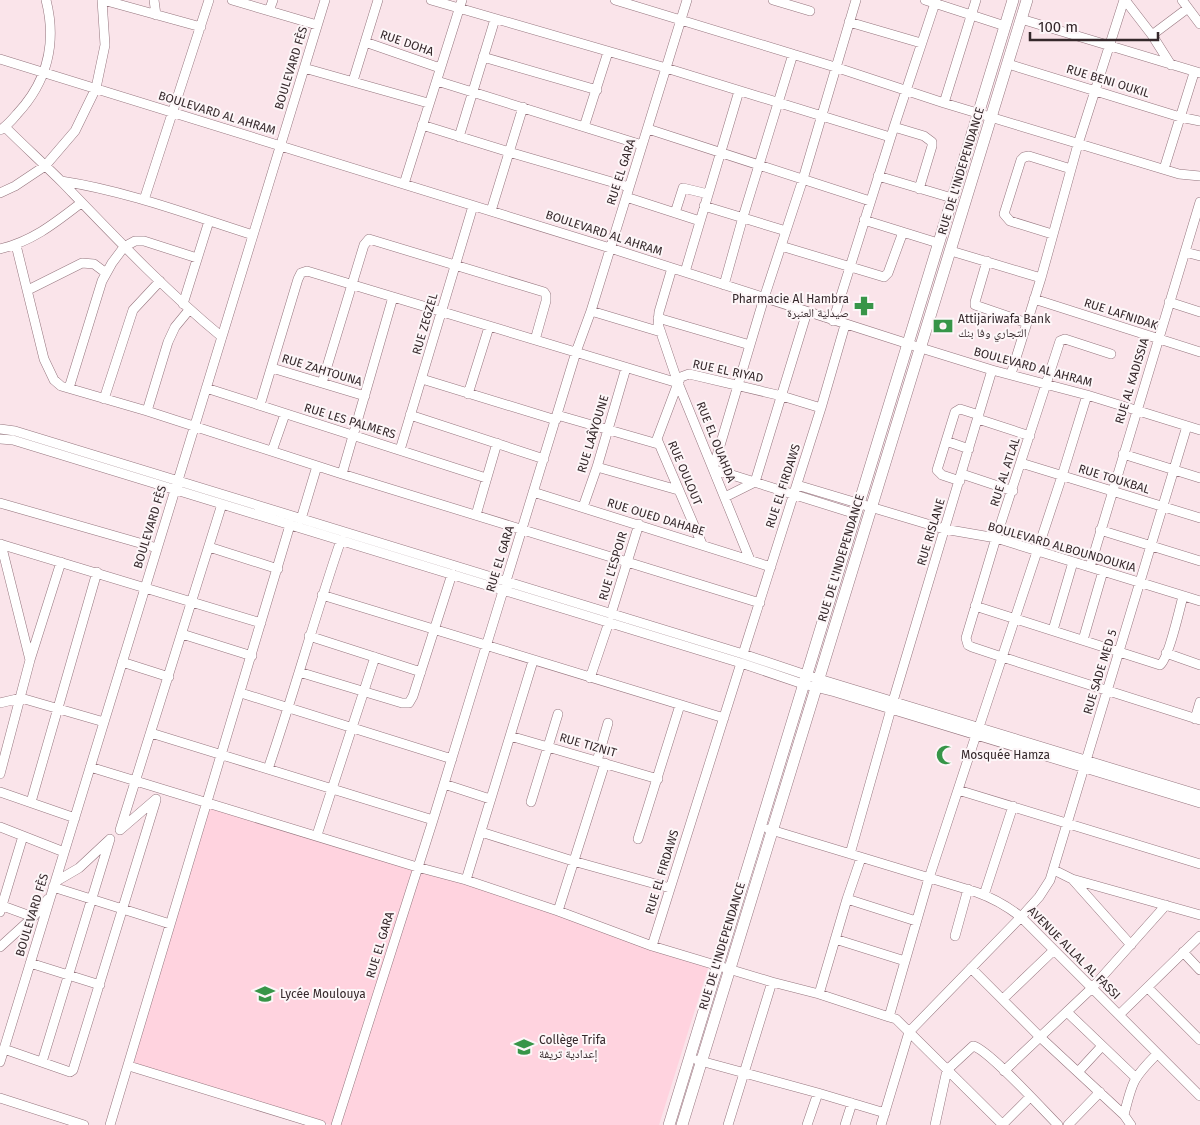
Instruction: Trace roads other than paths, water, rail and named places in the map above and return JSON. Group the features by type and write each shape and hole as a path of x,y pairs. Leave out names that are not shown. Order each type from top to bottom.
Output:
{"main road":[{"name":"RUE DE L'INDEPENDANCE","path":"669,1125 1013,0"},
{"name":"RUE DE L'INDEPENDANCE","path":"682,1125 1027,0"}],"street":[{"path":"46,0 50,16 50,45 44,72 28,102 2,129 61,181 124,247 186,307 222,337"},
{"path":"0,193 15,186 45,166 75,131 96,88 105,45 103,0 201,27"},
{"path":"154,0 156,15"},
{"path":"144,200 209,0"},
{"path":"232,0 317,25"},
{"path":"269,11 272,0"},
{"name":"BOULEVARD FÈS","path":"0,1062 325,0"},
{"path":"353,81 378,0"},
{"path":"431,0 460,4 495,18 778,102 890,138"},
{"path":"615,0 836,67 906,92 978,114 1179,174 1200,176"},
{"name":"RUE EL GARA","path":"336,1125 433,820 576,352 591,311 687,0"},
{"path":"774,0 810,11"},
{"path":"856,0 803,179 764,298 713,469 794,494 857,509"},
{"path":"925,0 1005,26"},
{"path":"944,103 976,0"},
{"path":"1124,0 1152,36 1171,65"},
{"path":"1011,374 1041,278 1078,144 1124,0"},
{"path":"1182,0 1200,24"},
{"path":"833,320 935,2"},
{"path":"404,184 460,4"},
{"path":"1152,36 1188,8"},
{"path":"458,137 495,18"},
{"path":"1021,20 1197,73 1180,117 1164,169"},
{"path":"850,22 921,43"},
{"name":"RUE DOHA","path":"365,42 440,68"},
{"path":"584,127 608,52"},
{"path":"724,285 793,54"},
{"path":"483,57 597,90"},
{"name":"BOULEVARD AL AHRAM","path":"0,59 610,248 845,325 992,370 1087,395 1200,430"},
{"name":"RUE BENI OUKIL","path":"1008,64 1180,117 1200,121"},
{"path":"304,68 428,103"},
{"path":"436,81 642,146"},
{"path":"685,272 739,91"},
{"path":"491,211 523,107"},
{"path":"422,125 629,187"},
{"path":"894,127 924,136 932,142 919,189"},
{"path":"648,129 870,200"},
{"path":"1052,234 1010,221 1004,214 1021,160 1024,157 1029,156 1071,169"},
{"path":"878,176 952,198"},
{"path":"61,181 144,200 253,235"},
{"path":"675,213 683,188 708,194"},
{"path":"626,197 700,221"},
{"path":"0,250 16,245 49,228 82,203"},
{"name":"RUE ZEGZEL","path":"400,450 473,206"},
{"path":"704,206 786,231"},
{"name":"RUE AL KADISSIA","path":"1090,567 1199,206"},
{"path":"864,220 938,243"},
{"path":"147,411 168,342 186,307 197,258 209,221"},
{"path":"781,246 882,277 886,276 903,232"},
{"path":"322,383 364,246 369,239 544,292 546,300 535,340"},
{"path":"69,388 106,273 124,247 134,241 144,241 197,258"},
{"path":"16,245 44,359 50,374 61,386 147,411 342,474 760,603"},
{"path":"951,251 1041,278"},
{"path":"1185,252 1200,256"},
{"path":"987,261 974,302 975,305 1027,323"},
{"path":"28,290 82,263 94,264 106,273"},
{"path":"672,268 658,318 750,345"},
{"name":"RUE EL RIYAD","path":"272,368 301,273 307,271 678,383 681,376 689,374 782,396 821,408"},
{"path":"104,399 132,310 160,281"},
{"path":"342,474 393,297"},
{"name":"RUE LAFNIDAK","path":"1034,299 1200,352"},
{"path":"1169,302 1200,312"},
{"path":"591,311 662,332"},
{"path":"725,498 754,482 807,312"},
{"name":"RUE EL OUAHDA","path":"658,318 678,383 750,560"},
{"name":"RUE EL FIRDAWS","path":"652,946 821,408 845,325"},
{"path":"468,394 489,326"},
{"name":"RUE AL ATLAL","path":"1002,657 972,647 967,642 966,634 1059,344 1063,340 1111,354"},
{"path":"260,406 272,368"},
{"name":"RUE ZAHTOUNA","path":"272,368 365,396"},
{"name":"RUE LAÂYOUNE","path":"583,507 597,467 626,368"},
{"name":"RUE RISLANE","path":"850,854 892,705 992,370"},
{"path":"422,379 468,394 557,418 608,429 658,444"},
{"name":"RUE OULOUT","path":"678,383 658,435 658,444 702,544"},
{"name":"RUE LES PALMERS","path":"206,388 486,478"},
{"path":"889,1017 929,878 1087,395"},
{"path":"1013,491 961,478 942,476 937,470 955,412 958,409 1030,436"},
{"path":"272,452 285,414"},
{"path":"410,415 544,458"},
{"name":"RUE SADE MED 5","path":"908,1032 1021,917 1039,897 1054,870 1188,426"},
{"path":"0,429 10,430 176,486 222,504 452,574 505,586"},
{"path":"0,439 8,438 176,486 301,519 505,586 742,658 805,680 1085,764 1200,803"},
{"path":"946,441 969,449"},
{"path":"476,515 497,443"},
{"path":"1123,454 1200,478"},
{"name":"RUE TOUKBAL","path":"1021,463 1200,518"},
{"path":"301,519 317,466"},
{"path":"597,467 678,490"},
{"path":"797,484 857,509"},
{"name":"RUE OUED DAHABE","path":"533,492 771,567"},
{"path":"0,503 157,548"},
{"path":"120,830 222,504"},
{"name":"BOULEVARD ALBOUNDOUKIA","path":"857,509 871,507 944,529 996,538 1200,601"},
{"name":"RUE L’ESPOIR","path":"590,678 639,524"},
{"path":"110,1125 290,525"},
{"path":"1100,530 1200,561"},
{"path":"268,769 341,540"},
{"path":"0,544 261,623"},
{"path":"0,544 30,660"},
{"path":"209,547 278,569"},
{"path":"0,774 30,660 61,562"},
{"path":"1053,630 1073,562"},
{"path":"1084,640 1103,571"},
{"path":"31,802 97,572"},
{"path":"299,672 402,703 409,703 421,672 452,574"},
{"path":"322,595 486,647 724,718"},
{"path":"975,606 1084,640 1157,666 1163,663 1183,596"},
{"path":"182,634 252,656"},
{"path":"309,636 421,672"},
{"path":"1166,654 1200,665"},
{"path":"317,835 374,657"},
{"path":"1002,657 1198,719 1200,702"},
{"path":"466,880 534,661"},
{"path":"122,662 169,676"},
{"path":"241,693 452,759"},
{"path":"0,703 21,698 104,722"},
{"path":"638,839 680,705"},
{"path":"532,802 558,714"},
{"path":"558,911 601,762 608,724"},
{"path":"151,733 433,820"},
{"name":"RUE TIZNIT","path":"510,736 658,778"},
{"path":"1085,764 1200,795"},
{"path":"90,767 417,867 466,880 558,911 652,946 819,994 889,1017 896,1020 1002,1125 1030,1097"},
{"path":"444,784 490,799"},
{"path":"0,947 33,917 53,888 79,868 165,790"},
{"path":"958,790 1200,864"},
{"path":"0,792 75,818"},
{"path":"4,1049 70,1072 73,1070 156,800"},
{"path":"984,895 1013,806"},
{"name":"AVENUE ALLAL AL FASSI","path":"760,827 998,900 1021,917 1200,1096"},
{"path":"0,828 64,852"},
{"path":"480,832 573,861 670,888"},
{"path":"23,836 1,908 33,917"},
{"path":"42,1062 110,839"},
{"path":"819,994 861,858"},
{"path":"1054,870 1072,879 1200,915"},
{"path":"1072,879 1131,945"},
{"path":"53,888 170,924"},
{"path":"955,936 968,890"},
{"path":"847,899 916,921"},
{"path":"1004,1071 1092,988 1166,905"},
{"path":"1119,1015 1200,936"},
{"path":"835,939 905,961"},
{"path":"1003,1000 1054,950"},
{"path":"1183,952 1200,970"},
{"path":"30,963 100,985"},
{"path":"971,968 1040,1037 1124,1115 1131,1125"},
{"path":"728,1125 772,982"},
{"path":"1148,988 1200,1040"},
{"path":"1067,1012 1135,1077"},
{"path":"881,1125 908,1032"},
{"path":"935,1125 947,1070 973,1046 980,1049 1004,1071 1058,1125"},
{"path":"1078,1072 1102,1046"},
{"path":"1124,1115 1135,1077 1157,1054"},
{"path":"690,1058 885,1113"},
{"path":"128,1066 322,1125"},
{"path":"1068,1125 1100,1092"},
{"path":"807,1125 818,1093"},
{"path":"0,1098 84,1125"},
{"path":"845,1125 852,1103"}],"place":[{"name":"Pharmacie Al Hambra صيدلية العنبرة","path":"864,306"},
{"name":"Attijariwafa Bank التجاري وفا بنك","path":"943,326"},
{"name":"Mosquée Hamza","path":"946,755"},
{"name":"Lycée Moulouya","path":"265,994"},
{"name":"Collège Trifa إعدادية تريفة","path":"524,1047"}]}
